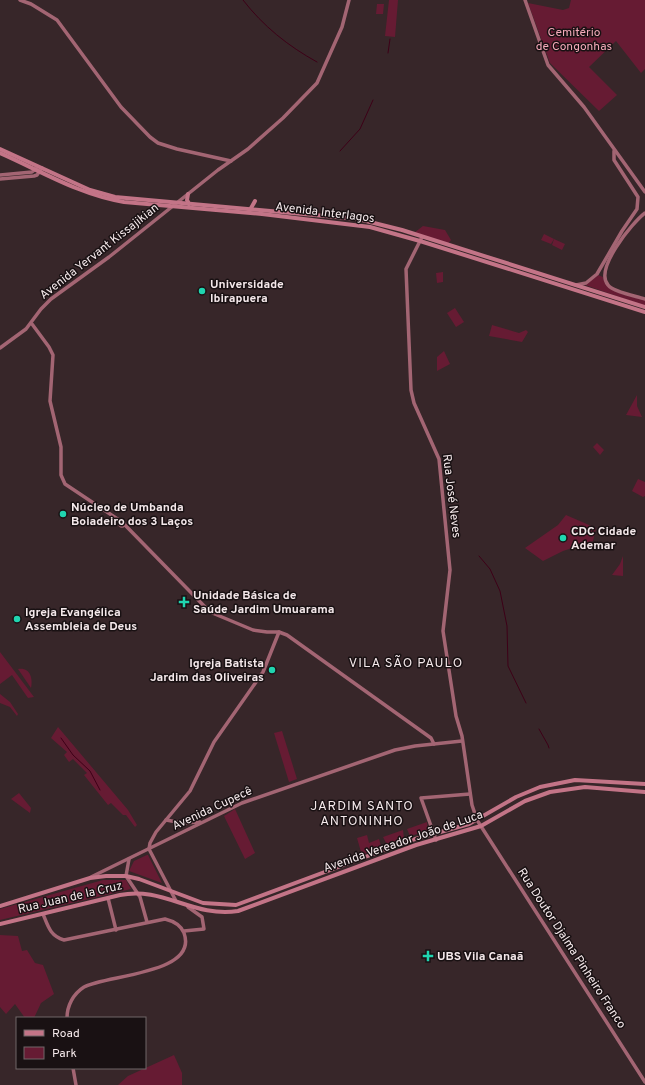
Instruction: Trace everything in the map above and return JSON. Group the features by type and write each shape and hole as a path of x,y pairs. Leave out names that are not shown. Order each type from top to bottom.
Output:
{"main road":[{"name":"Avenida Interlagos","path":"0,149 100,198 172,207 251,212"},
{"name":"Avenida Interlagos","path":"0,153 90,190 115,197 189,204 359,225 421,239 576,285 585,285 645,307"},
{"path":"188,194 187,200 189,204"},
{"path":"251,212 255,201"},
{"name":"Avenida Interlagos","path":"421,239 645,312"},
{"path":"584,293 585,285"},
{"name":"Avenida Vereador João de Luca","path":"90,878 126,876 150,882 203,903 236,905 432,833 477,820 516,797 551,784 579,780 645,784"},
{"name":"Avenida Vereador João de Luca","path":"238,911 408,848 481,826 525,802 550,792 585,787 645,792"},
{"name":"Avenida Cupecê","path":"0,906 90,878"},
{"name":"Rua Juan de la Cruz","path":"0,924 138,892 149,893 176,901 198,912 238,911"}],"street":[{"path":"20,0 31,4 55,18 121,107 142,130 158,142 178,150 231,161"},
{"name":"Avenida Yervant Kissajikian","path":"0,348 32,324 41,309 51,299 109,257 265,134 317,83 342,27 349,0"},
{"path":"524,0 548,65 584,107 645,192"},
{"path":"585,285 598,274 637,209 638,198 614,160 613,148"},
{"path":"614,160 622,160"},
{"path":"0,175 32,172 39,169"},
{"path":"0,179 34,176 39,169"},
{"path":"645,213 623,232 605,269 604,276 607,284 613,289 645,299"},
{"name":"Rua José Neves","path":"421,239 406,269 411,390 414,404 439,459 450,570 443,631 456,716 462,741"},
{"path":"598,274 604,276"},
{"path":"32,324 53,355 50,401 61,446 61,479 65,484 116,518 210,612 253,630 279,632 287,635 431,738 434,744"},
{"path":"176,901 149,849 150,843 166,820 184,800 206,762 214,742 263,672 279,632"},
{"path":"462,741 470,794 477,820"},
{"name":"Avenida Cupecê","path":"90,878 242,803 388,752 415,746 462,741"},
{"path":"436,840 432,833 421,798 470,794"},
{"path":"166,820 183,823 202,822"},
{"name":"Rua Doutor Djalma Pinheiro Franco","path":"477,820 645,1082"},
{"path":"127,861 126,876 138,892 147,922"},
{"path":"108,898 116,930"},
{"path":"184,931 204,929 202,917 198,912"},
{"path":"43,914 49,930 56,937 64,940 116,930 160,919 170,920 178,924 184,931 186,940 184,948 173,962 96,982 83,988 71,1002 66,1017"},
{"path":"73,1069 76,1085"}],"green space":[{"path":"389,0 398,0 395,37 385,36"},
{"name":"Cemitério de Congonhas","path":"571,0 645,0 645,69 641,73 616,41 589,67 617,95 599,111 550,63 528,3 563,10 569,8"},
{"path":"377,4 384,4 383,14 376,14"},
{"path":"423,226 445,230 451,240 448,244 414,233"},
{"path":"544,234 554,239 551,244 541,240"},
{"path":"554,239 565,244 562,250 552,245"},
{"path":"443,272 443,282 437,283 436,273"},
{"path":"598,275 603,277 608,287 613,290 645,300 645,306 585,285"},
{"path":"455,308 464,322 456,327 447,313"},
{"path":"492,325 519,333 526,330 528,332 522,342 489,336"},
{"path":"444,351 450,364 437,371 437,357"},
{"path":"637,395 637,406 642,417 626,415"},
{"path":"597,443 604,450 600,455 593,447"},
{"path":"638,479 645,482 645,496 643,497 632,491"},
{"path":"566,515 596,528 593,541 563,551 543,561 525,548 558,525"},
{"path":"623,556 623,576 612,575 620,564"},
{"path":"0,652 34,697 28,698 12,675 0,684"},
{"path":"18,669 28,671 32,681 31,688"},
{"path":"0,694 10,702 18,714 17,716 10,707 0,703"},
{"path":"58,727 128,810 137,825 135,827 126,815 123,815 111,803 108,805 84,775 87,773 73,759 69,762 64,755 67,752 51,738"},
{"path":"282,731 297,779 289,782 274,733"},
{"path":"19,793 31,808 30,813 11,799"},
{"path":"235,809 255,853 245,859 224,816"},
{"path":"427,822 428,831 410,836 407,829"},
{"path":"403,830 404,839 387,845 383,837"},
{"path":"367,835 369,843 379,839 381,846 379,849 364,854 361,852 357,838"},
{"path":"147,855 162,883 129,871 134,861"},
{"path":"103,880 126,880 131,889 0,920 0,909"},
{"path":"0,935 18,936 22,951 27,950 35,963 43,965 54,994 41,1003 34,1017 24,1017 15,1004 6,1014 0,1007"},
{"path":"174,1055 182,1073 182,1085 118,1085 128,1076"}],"waterway":[{"path":"243,0 277,35 317,62"},
{"path":"388,53 390,39"},
{"path":"340,151 360,129 373,100"},
{"path":"479,556 490,569 500,591 507,626 508,666 526,703"},
{"path":"539,729 549,748"},
{"path":"61,738 73,755 90,771 100,790"}],"place":[{"name":"Universidade Ibirapuera","path":"202,291"},
{"name":"Núcleo de Umbanda Boiadeiro dos 3 Laços","path":"63,514"},
{"name":"CDC Cidade Ademar","path":"563,538"},
{"name":"Unidade Básica de Saúde Jardim Umuarama","path":"184,602"},
{"name":"Igreja Evangélica Assembleia de Deus","path":"17,619"},
{"name":"Igreja Batista Jardim das Oliveiras","path":"272,670"},
{"name":"UBS Vila Canaã","path":"428,956"}],"district":[{"name":"VILA SÃO PAULO","path":"406,662"},
{"name":"JARDIM SANTO ANTONINHO","path":"362,812"}]}
